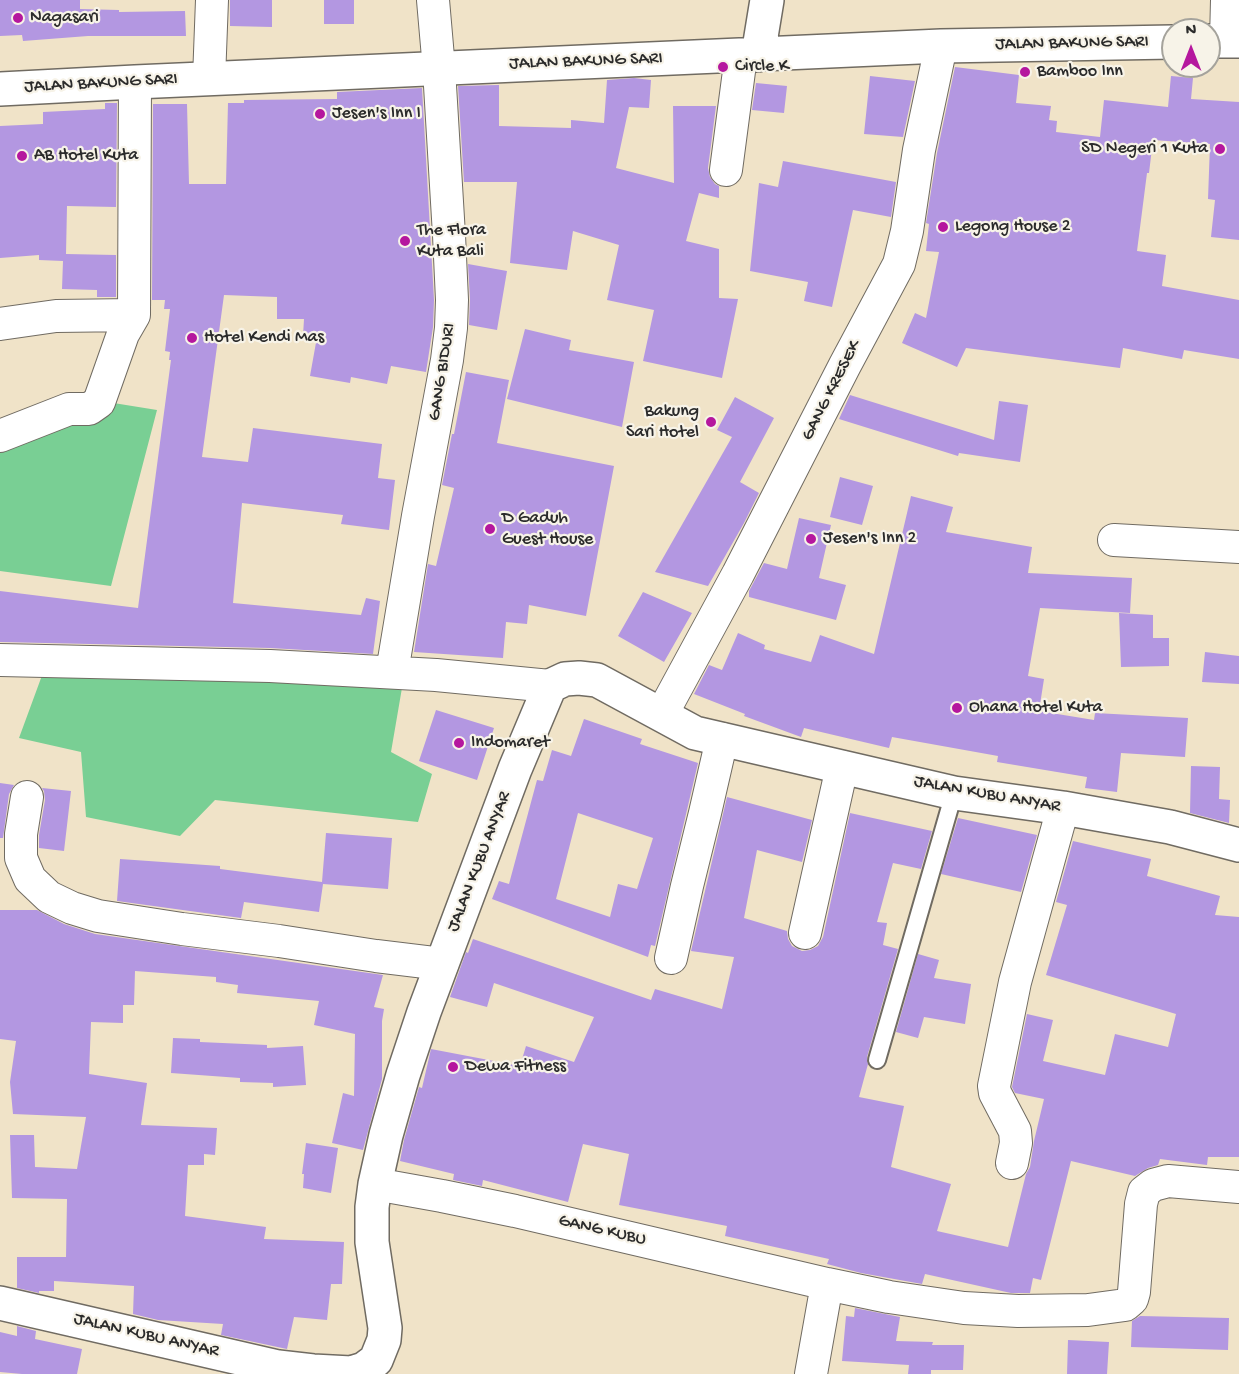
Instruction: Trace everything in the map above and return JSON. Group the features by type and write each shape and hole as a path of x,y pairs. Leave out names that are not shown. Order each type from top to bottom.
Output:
{"street":[{"path":"209,79 212,0"},
{"name":"GANG BIDURI","path":"392,672 451,328 450,246 433,0"},
{"path":"726,171 749,55 767,0"},
{"path":"1225,41 1227,0"},
{"name":"JALAN BAKUNG SARI","path":"0,89 941,46 1161,42"},
{"name":"GANG KRESEK","path":"662,714 738,574 845,364 899,264 907,231 919,150 941,46"},
{"path":"0,436 69,409 89,409 99,402 123,334 134,315 135,82"},
{"path":"0,324 56,316 134,315"},
{"path":"1114,540 1239,547"},
{"path":"0,660 270,666 392,672 550,686"},
{"name":"JALAN KUBU ANYAR","path":"0,1303 278,1366 351,1373 381,1367 385,1328 372,1242 372,1207 386,1135 403,1075 442,963 515,770 550,686 565,679 597,680 695,733 954,793 1063,808 1170,827 1239,845"},
{"path":"671,958 722,739"},
{"path":"805,933 842,767"},
{"path":"27,796 21,834 21,858 30,879 50,897 72,908 98,916 182,929 442,963"},
{"path":"1012,1163 1016,1143 1015,1131 994,1093 994,1086 1015,982 1063,808"},
{"name":"GANG KUBU","path":"375,1184 515,1211 889,1297 964,1308 1018,1311 1088,1310 1125,1305 1132,1299 1134,1292 1144,1192 1154,1185 1168,1181 1239,1187"},
{"path":"811,1374 827,1284"}],"lane":[{"path":"877,1060 954,793"}],"green space":[{"path":"70,396 157,410 111,586 0,571 0,433"},
{"path":"44,670 403,682 391,752 432,774 418,822 215,800 180,836 86,817 81,752 19,738"}],"building":[{"path":"0,0 80,0 80,9 119,10 119,12 185,11 186,36 88,36 23,41 22,35 0,36"},
{"path":"230,0 272,0 272,27 230,26"},
{"path":"324,0 354,0 354,24 324,24"},
{"path":"955,67 1019,75 1016,103 1051,106 1049,120 1057,121 1056,132 1100,137 1104,100 1168,107 1171,78 1193,78 1191,99 1239,102 1239,240 1211,237 1215,200 1208,199 1210,144 1153,140 1137,251 1166,255 1162,286 1239,300 1239,359 1184,350 1182,359 1123,348 1120,368 966,348 957,367 902,343 915,313 926,318 939,252 926,251 929,224 926,223 937,153"},
{"path":"870,76 915,81 903,137 864,134"},
{"path":"634,78 651,80 649,108 629,107 616,168 674,183 673,106 716,106 708,168 710,177 719,186 719,198 699,193 686,241 719,249 719,298 738,299 722,378 643,361 654,310 607,300 619,245 573,231 567,270 510,263 517,182 464,182 458,86 499,85 499,126 571,128 571,120 604,123 607,80"},
{"path":"756,83 787,86 784,113 752,110"},
{"path":"422,88 434,300 433,327 426,372 391,366 387,384 351,377 350,383 310,376 317,337 303,336 304,319 277,319 277,297 224,295 202,457 248,462 253,428 382,444 378,478 395,480 389,530 341,524 343,515 242,503 233,603 361,615 366,598 380,601 373,654 270,648 0,642 0,591 138,608 171,360 169,360 170,352 165,351 170,309 164,309 165,300 152,300 153,104 187,104 189,184 226,184 228,103 244,103 244,100 337,99 337,92"},
{"path":"105,103 117,103 116,207 67,206 66,254 116,255 116,297 97,297 97,290 62,289 63,261 39,260 39,255 0,258 0,126 43,124 43,112 105,109"},
{"path":"783,161 896,182 891,217 853,210 832,307 804,301 808,282 750,271 759,183 778,187"},
{"path":"468,264 507,271 497,330 469,325"},
{"path":"525,329 571,340 569,350 634,362 622,427 507,399"},
{"path":"466,372 509,380 497,443 614,466 586,616 529,605 527,624 506,622 503,658 414,652 428,564 436,566 454,488 442,485"},
{"path":"850,395 994,440 999,401 1028,405 1020,462 959,453 958,456 839,419"},
{"path":"735,397 774,418 740,482 759,493 708,586 655,572 732,437 717,430"},
{"path":"840,477 873,486 862,525 830,517"},
{"path":"911,496 953,507 946,532 1032,547 1028,573 1132,578 1130,613 1040,608 1028,676 1044,679 1039,711 1094,720 1095,713 1188,718 1185,757 1121,753 1117,792 1085,788 1087,777 997,762 998,756 892,737 889,748 804,728 801,737 694,694 709,665 722,670 738,633 765,645 764,649 811,662 820,635 874,654"},
{"path":"799,518 831,525 819,578 846,585 836,620 749,597 749,591 764,563 787,569"},
{"path":"643,592 692,613 664,662 618,636"},
{"path":"1119,613 1153,615 1153,638 1169,638 1169,666 1121,667"},
{"path":"1205,652 1239,656 1239,684 1202,682"},
{"path":"436,710 494,728 477,780 419,761"},
{"path":"584,719 642,739 640,744 698,763 655,946 651,945 648,957 492,899 499,881 509,884 537,780 543,781 552,750 571,756","holes":["578,813 653,838 637,889 618,884 610,917 556,899"]},
{"path":"1191,766 1220,767 1219,799 1230,800 1229,823 1190,813"},
{"path":"0,783 14,785 9,794 3,838 0,838"},
{"path":"42,788 71,791 64,851 39,848 45,800"},
{"path":"727,797 812,820 802,862 757,850 744,918 787,931 792,946 802,951 818,946 823,937 850,813 932,831 921,869 893,863 877,922 887,923 883,945 898,949 867,1057 868,1064 859,1097 904,1106 891,1167 951,1184 937,1231 1008,1247 1026,1174 1030,1167 1044,1099 1015,1093 1012,1087 1027,1014 1053,1020 1043,1061 1105,1075 1115,1034 1168,1047 1176,1014 1046,975 1067,905 1056,902 1073,841 1151,859 1147,876 1220,896 1215,915 1239,917 1239,1157 1208,1157 1207,1165 1160,1159 1158,1165 1135,1176 1071,1161 1041,1280 1033,1278 1030,1293 1011,1293 925,1274 922,1284 861,1273 827,1264 829,1259 725,1236 727,1226 619,1205 629,1154 583,1144 568,1202 483,1180 482,1186 453,1180 454,1174 400,1161 431,1049 520,1066 526,1046 574,1062 594,1017 494,983 487,1007 450,997 473,939 651,1000 655,989 722,1009 734,957 691,951"},
{"path":"958,818 1037,835 1021,892 941,874"},
{"path":"326,833 392,838 388,889 323,884 319,912 244,902 241,918 117,901 120,859 220,866 220,869 322,882"},
{"path":"0,910 37,910 64,924 95,934 383,975 374,1007 384,1009 382,1079 363,1150 332,1143 343,1093 354,1096 355,1034 314,1025 319,1001 237,993 238,985 216,982 216,977 135,971 134,1005 123,1005 123,1023 91,1022 89,1074 147,1083 141,1125 217,1128 215,1155 204,1154 204,1165 188,1165 185,1216 266,1227 264,1239 344,1242 342,1284 331,1284 327,1320 294,1317 287,1349 221,1335 223,1324 158,1320 133,1314 134,1286 54,1281 54,1291 39,1291 39,1293 17,1288 17,1257 66,1257 67,1199 12,1198 10,1135 34,1135 35,1167 77,1169 86,1117 13,1114 10,1082 16,1041 0,1039"},
{"path":"918,954 939,960 934,978 971,984 965,1024 924,1017 918,1038 896,1032"},
{"path":"173,1038 200,1039 200,1042 267,1045 267,1048 303,1046 306,1085 273,1087 273,1083 240,1082 240,1078 171,1073"},
{"path":"306,1143 338,1148 331,1193 303,1188 304,1174 302,1174"},
{"path":"855,1308 900,1317 896,1341 933,1342 932,1345 964,1345 963,1370 931,1370 931,1374 908,1374 909,1365 842,1361 846,1316 854,1317"},
{"path":"1140,1316 1229,1318 1228,1350 1131,1347 1132,1321"},
{"path":"17,1326 36,1331 35,1339 82,1349 77,1374 0,1372 0,1332 17,1336"},
{"path":"1068,1340 1109,1342 1107,1374 1067,1374"}],"place":[{"name":"Nagasari","path":"18,18"},
{"name":"Circle K","path":"723,67"},
{"name":"Bamboo Inn","path":"1025,72"},
{"name":"Jesen's Inn I","path":"320,114"},
{"name":"SD Negeri 1 Kuta","path":"1220,149"},
{"name":"AB Hotel Kuta","path":"22,156"},
{"name":"Legong House 2","path":"943,227"},
{"name":"The Flora Kuta Bali","path":"405,241"},
{"name":"Hotel Kendi Mas","path":"192,338"},
{"name":"Bakung Sari Hotel","path":"711,422"},
{"name":"D Gaduh Guest House","path":"490,529"},
{"name":"Jesen's Inn 2","path":"811,539"},
{"name":"Ohana Hotel Kuta","path":"957,708"},
{"name":"Indomaret","path":"459,743"},
{"name":"Dewa Fitness","path":"453,1067"}]}
